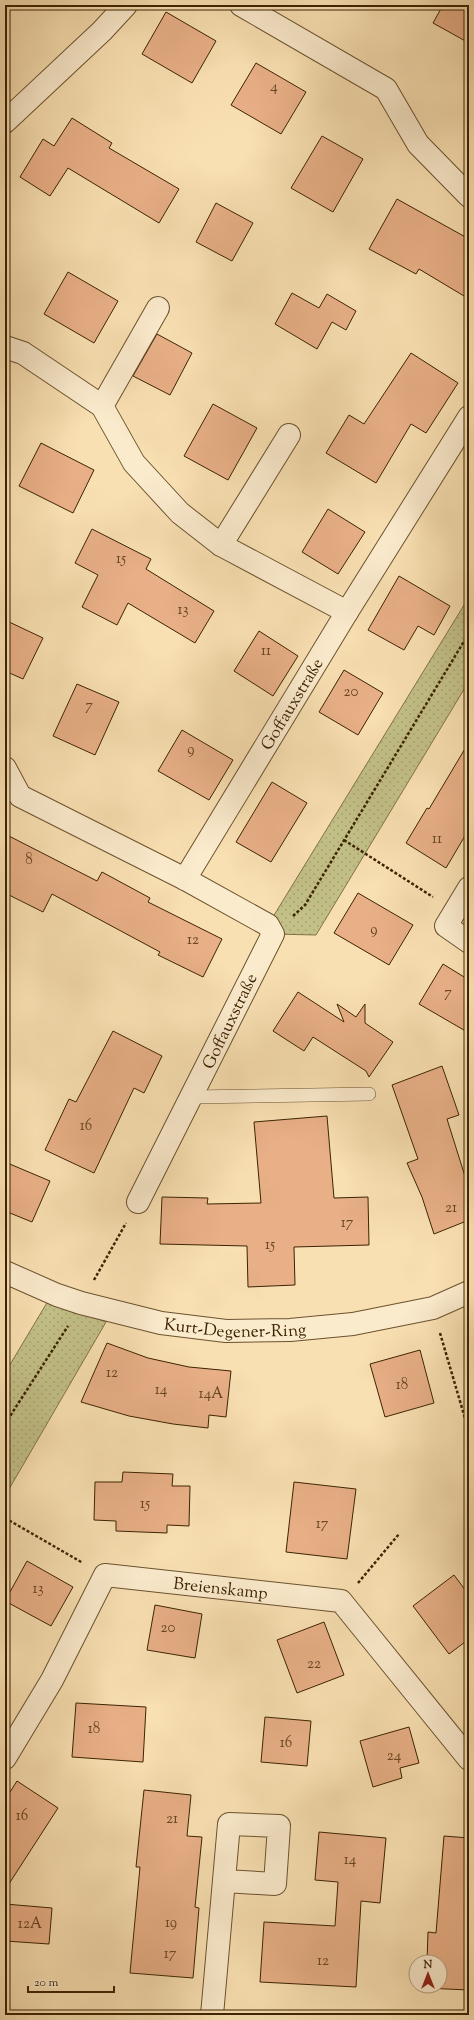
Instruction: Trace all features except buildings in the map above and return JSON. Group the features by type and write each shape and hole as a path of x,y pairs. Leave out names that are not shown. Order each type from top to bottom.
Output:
{"street":[{"path":"5,122 102,31 126,5"},
{"path":"241,5 386,89 418,144 469,196"},
{"path":"102,406 158,308"},
{"path":"5,347 23,353 102,406 134,463 180,513 221,544 347,612"},
{"name":"Goffauxstraße","path":"185,879 347,612 469,417"},
{"path":"221,544 289,435"},
{"path":"5,768 20,796 185,879 268,925 273,934"},
{"path":"469,888 446,926 469,942"},
{"name":"Goffauxstraße","path":"138,1202 273,934"},
{"name":"Kurt-Degener-Ring","path":"5,1272 57,1295 81,1303 161,1323 226,1331 290,1330 354,1324 433,1308 469,1292"},
{"path":"5,1758 52,1680 105,1575"},
{"name":"Breienskamp","path":"105,1575 342,1601"},
{"path":"342,1601 469,1759"},
{"path":"212,2015 225,1881"}],"lane":[{"path":"192,1097 369,1094"}],"path":[{"path":"273,934 304,905 469,633"},
{"path":"344,840 455,911"},
{"path":"5,1424 81,1303 138,1202"},
{"path":"433,1308 469,1432"},
{"path":"5,1518 105,1575"},
{"path":"342,1601 399,1534"}],"shaded area":[{"path":"469,597 469,681 316,935 273,934 268,925"},
{"path":"48,1301 106,1322 5,1496 5,1373"}]}
